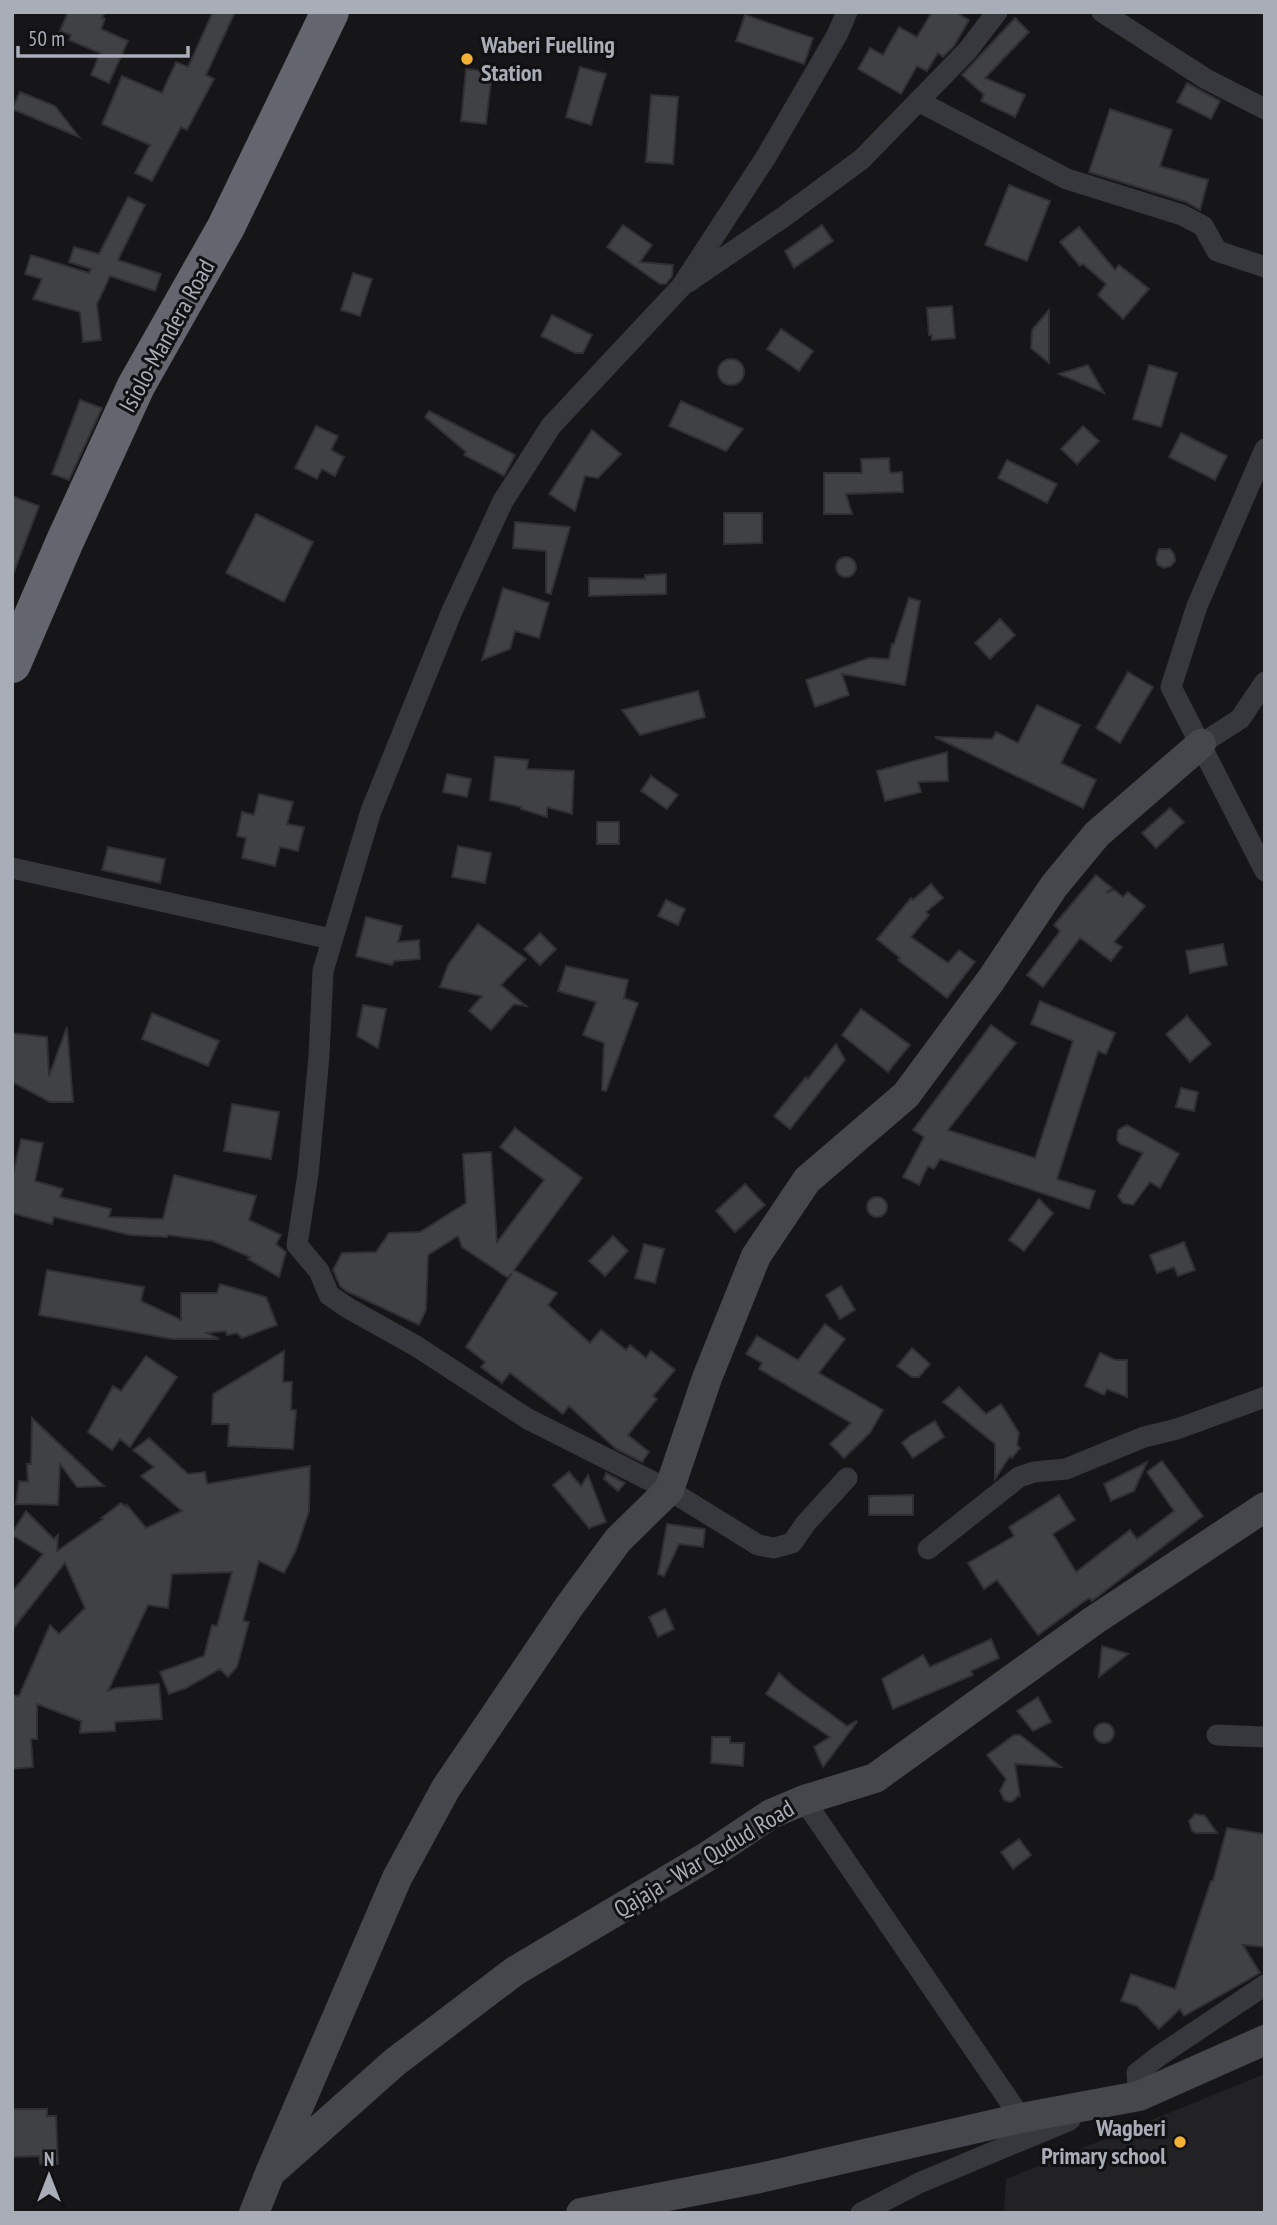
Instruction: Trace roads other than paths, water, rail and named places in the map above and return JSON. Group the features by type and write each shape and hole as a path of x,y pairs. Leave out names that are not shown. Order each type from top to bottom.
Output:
{"highway":[{"name":"Isiolo-Mandera Road","path":"12,664 136,386 226,228 330,12"}],"street":[{"path":"847,12 837,35 766,157 681,287 551,426 503,501 452,611 371,811 323,971 309,1174 297,1245 319,1270 328,1295 416,1346 528,1419 669,1490 758,1545 774,1548 792,1543 806,1523 848,1478"},
{"path":"681,287 862,159 968,50 998,12"},
{"path":"1102,12 1206,79 1265,110"},
{"path":"918,101 1067,178 1182,215 1203,226 1217,251 1265,267"},
{"path":"1265,449 1197,606 1171,687 1265,870"},
{"path":"270,2173 397,1878 446,1788 553,1629 618,1540 669,1490 707,1378 756,1256 807,1180 906,1095 991,980 1054,886 1097,834 1201,744 1240,719 1265,682"},
{"path":"12,868 331,939"},
{"path":"928,1549 1019,1476 1066,1469 1144,1437 1177,1429 1265,1397"},
{"name":"Qajaja - War Qudud Road","path":"254,2213 270,2173 396,2062 515,1971 705,1858 771,1814 804,1800 875,1778 1093,1621 1265,1507"},
{"path":"1217,1735 1265,1737"},
{"path":"804,1800 1021,2118"},
{"path":"1136,2097 1137,2073 1265,1985"},
{"path":"861,2213 919,2183 1041,2130 1136,2097 1265,2040"},
{"path":"581,2213 760,2178 1021,2118 1136,2097"}],"place":[{"name":"Waberi Fuelling Station","path":"467,59"},
{"name":"Wagberi Primary school","path":"1180,2142"}]}
